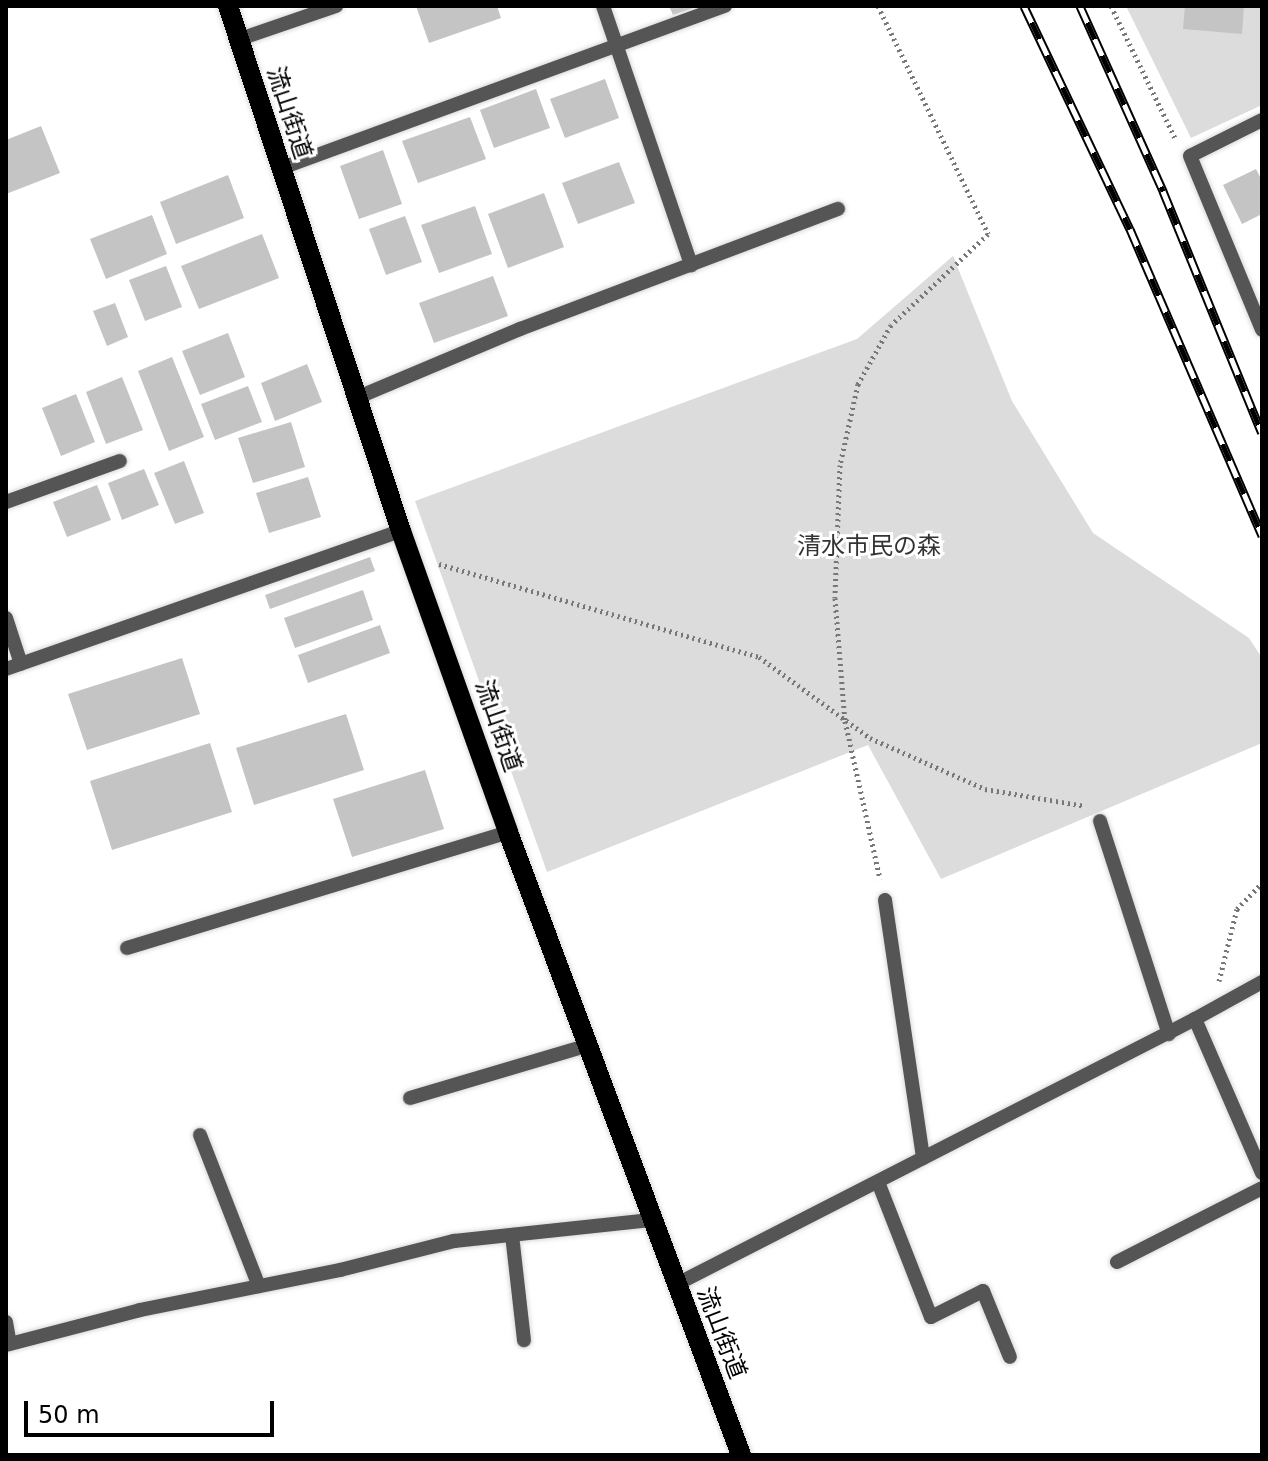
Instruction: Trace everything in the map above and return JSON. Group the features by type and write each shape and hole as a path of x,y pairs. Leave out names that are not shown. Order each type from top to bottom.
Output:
{"main road":[{"name":"流山街道","path":"228,6 279,169 401,531 586,1046 741,1455"}],"lane":[{"path":"237,40 336,6"},
{"path":"603,6 691,265"},
{"path":"279,169 725,6"},
{"path":"1262,120 1190,156 1262,330"},
{"path":"356,398 520,329 838,209"},
{"path":"6,502 120,461"},
{"path":"6,669 401,531"},
{"path":"6,618 21,664"},
{"path":"1100,821 1169,1034"},
{"path":"127,948 508,832"},
{"path":"885,900 923,1158"},
{"path":"675,1285 1169,1034 1262,982"},
{"path":"1195,1019 1262,1173"},
{"path":"410,1098 586,1046"},
{"path":"200,1135 259,1286"},
{"path":"878,1182 931,1317 983,1291 1010,1357"},
{"path":"1117,1262 1262,1188"},
{"path":"6,1322 8,1344 140,1310 454,1241 651,1220"},
{"path":"512,1235 524,1340"}],"path":[{"path":"878,6 988,234 891,325 858,384 840,465 835,598 845,721 885,900"},
{"path":"1111,6 1175,138 1190,156"},
{"path":"410,555 759,657 870,738 985,789 1085,806 1100,821"},
{"path":"1195,1019 1218,983 1237,909 1262,883"}],"green space":[{"path":"1126,6 1262,6 1262,105 1191,138"},
{"name":"清水市民の森","path":"953,256 1012,401 1093,533 1249,638 1262,658 1262,743 941,879 868,745 547,872 415,501 857,339"}],"building":[{"path":"416,6 497,6 501,18 429,43"},
{"path":"669,6 699,6 673,15"},
{"path":"1185,6 1244,6 1242,34 1183,29"},
{"path":"605,79 619,118 565,138 550,99"},
{"path":"536,89 550,128 494,148 480,110"},
{"path":"470,117 486,159 418,183 402,141"},
{"path":"41,126 60,173 6,194 6,140"},
{"path":"383,150 402,204 359,219 340,166"},
{"path":"619,162 635,203 578,224 562,183"},
{"path":"1256,169 1262,181 1262,214 1242,224 1223,185"},
{"path":"228,175 244,218 176,244 160,202"},
{"path":"544,193 564,247 508,268 488,214"},
{"path":"475,206 492,254 439,273 421,225"},
{"path":"152,215 167,254 106,279 90,239"},
{"path":"405,216 422,262 386,275 369,229"},
{"path":"262,234 279,278 199,309 181,266"},
{"path":"166,266 182,307 145,321 129,280"},
{"path":"493,276 508,316 434,343 419,303"},
{"path":"115,303 128,337 107,346 93,311"},
{"path":"228,333 245,377 200,395 182,351"},
{"path":"172,357 204,437 169,451 138,371"},
{"path":"307,364 322,402 275,421 261,383"},
{"path":"122,377 143,430 106,444 86,392"},
{"path":"248,386 262,422 215,440 201,404"},
{"path":"76,394 95,442 61,456 42,408"},
{"path":"291,422 305,467 253,483 238,438"},
{"path":"184,461 204,513 175,524 154,473"},
{"path":"144,469 159,505 122,520 108,483"},
{"path":"308,477 321,517 269,533 256,493"},
{"path":"97,485 111,520 67,537 53,502"},
{"path":"370,557 375,571 270,609 265,595"},
{"path":"363,590 373,620 295,648 284,618"},
{"path":"380,625 390,653 308,683 298,655"},
{"path":"182,658 200,714 87,750 68,694"},
{"path":"346,714 364,770 254,805 236,748"},
{"path":"210,743 232,812 112,850 90,781"},
{"path":"425,770 444,829 352,857 333,799"}],"railway":[{"path":"1024,6 1130,229 1262,536"},
{"path":"1080,6 1163,191 1262,433"}]}
